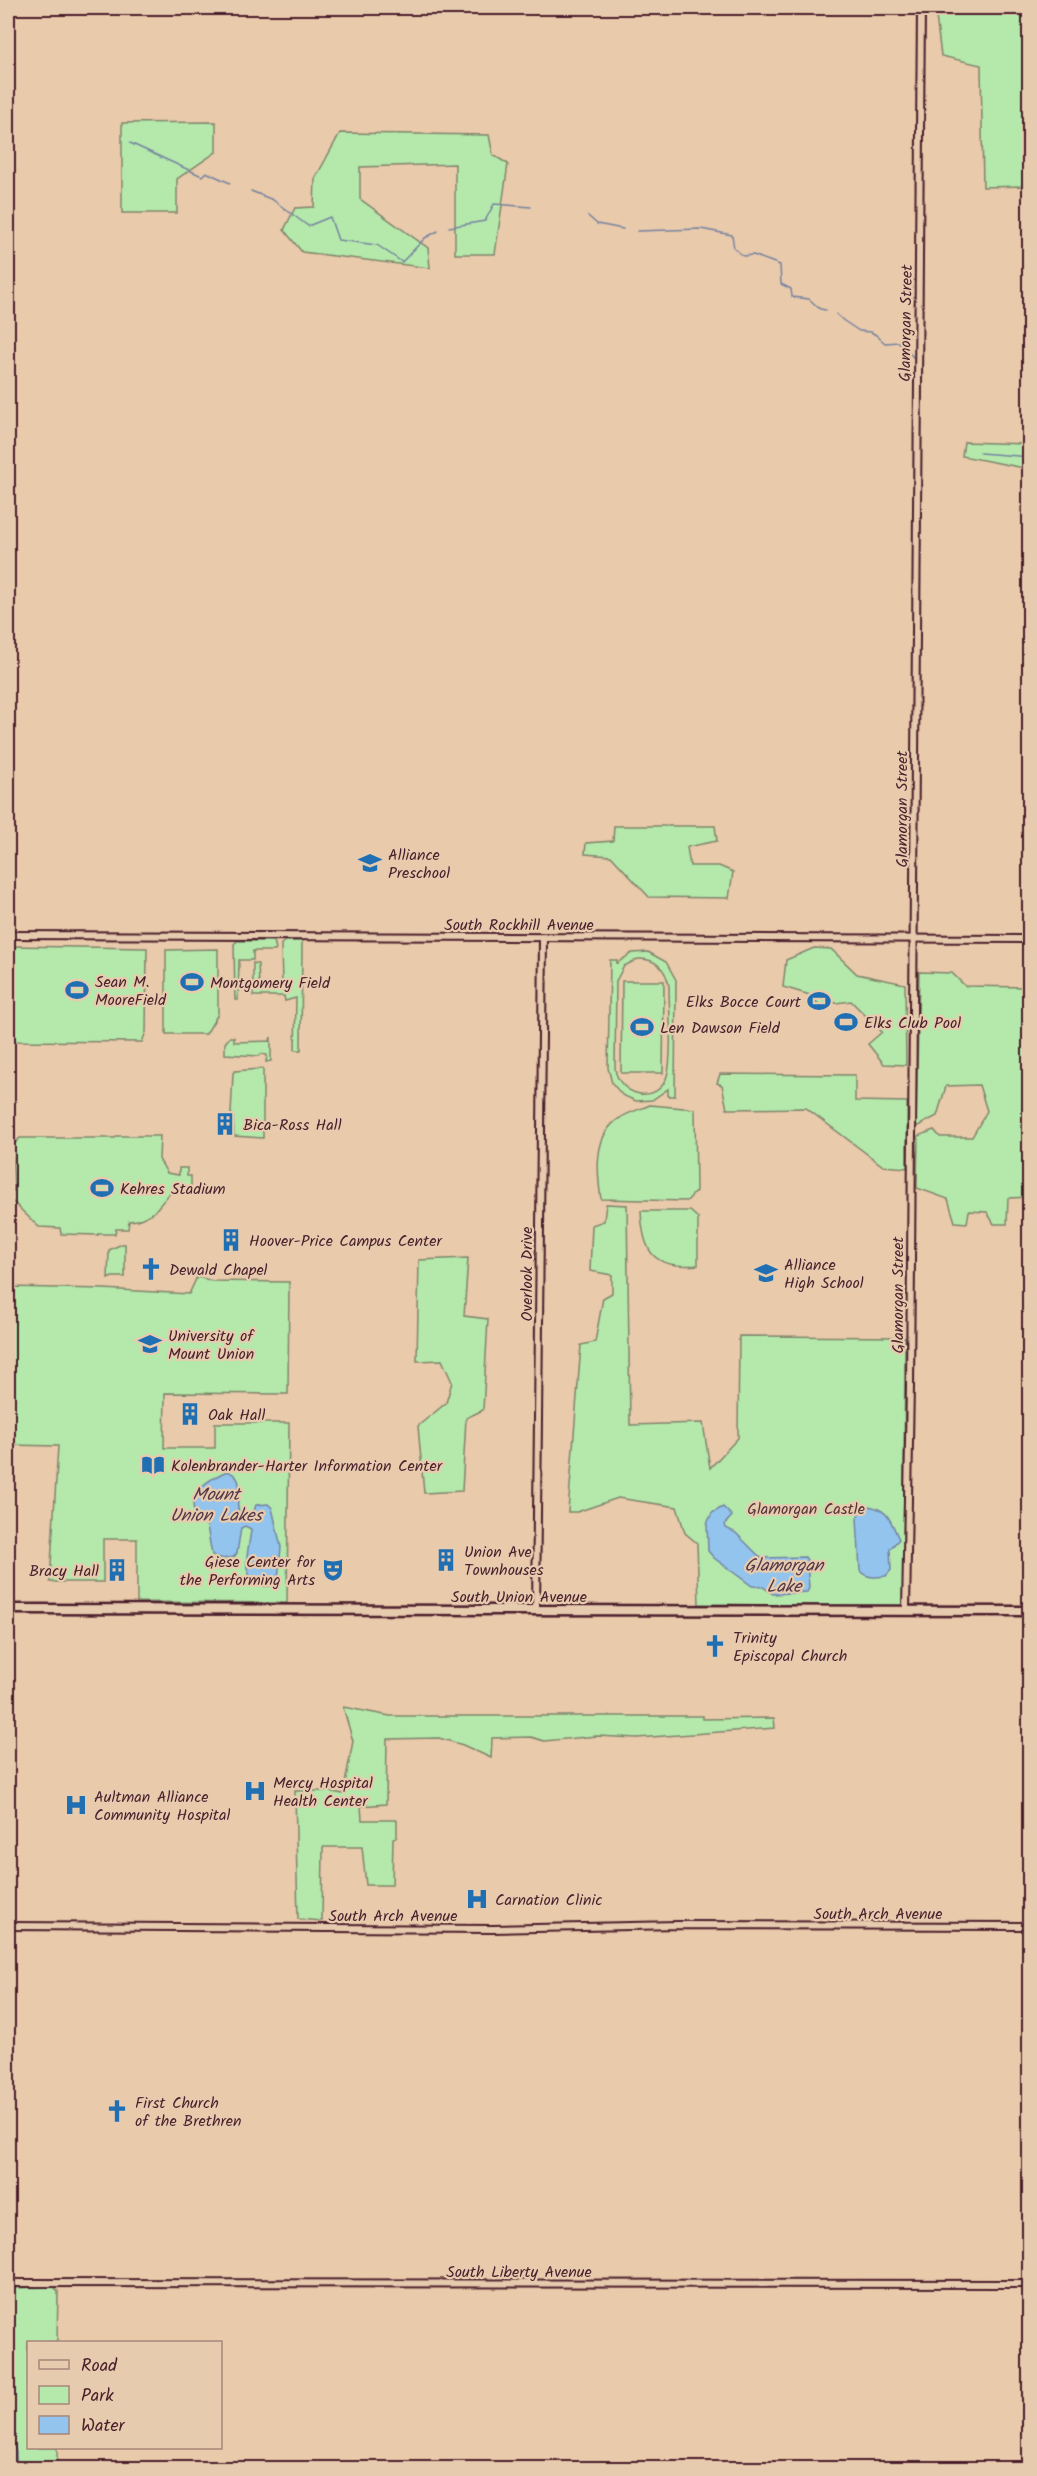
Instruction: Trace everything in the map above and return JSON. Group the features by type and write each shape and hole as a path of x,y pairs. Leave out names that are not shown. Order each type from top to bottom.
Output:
{"main road":[{"name":"South Union Avenue","path":"8,1609 1029,1611"}],"street":[{"name":"Glamorgan Street","path":"906,1611 921,8"},
{"name":"South Rockhill Avenue","path":"8,935 1029,939"},
{"name":"Overlook Drive","path":"536,1611 543,938"},
{"name":"South Arch Avenue","path":"8,1926 493,1929 669,1925 1029,1926"},
{"name":"South Liberty Avenue","path":"8,2283 1029,2284"}],"green space":[{"path":"935,8 1029,8 1029,186 983,187 981,65 941,56"},
{"path":"216,122 216,152 177,179 177,213 122,213 122,123"},
{"path":"340,133 489,135 493,155 508,164 495,254 455,254 455,164 360,167 360,199 428,248 430,268 302,252 284,230 295,208 314,207 315,179"},
{"path":"964,442 1029,444 1029,473 1024,468 962,456"},
{"path":"614,826 715,826 717,841 687,847 690,866 719,866 733,872 729,898 649,897 611,856 585,854 586,843 613,841"},
{"path":"237,941 274,941 276,949 275,951 253,951 253,960 239,960 238,1000 235,1000 234,944"},
{"path":"285,941 302,941 301,1050 295,1050 296,998 285,1001 284,996 253,996 253,963 258,964 259,985 282,985 281,944"},
{"name":"Sean M. MooreField","path":"8,946 147,948 146,1032 142,1042 8,1041"},
{"path":"814,948 831,949 857,974 905,984 906,1065 884,1064 868,1044 882,1032 851,1001 836,1003 824,999 829,1005 824,1010 810,995 783,987 786,960"},
{"name":"Montgomery Field","path":"218,949 218,1014 206,1034 166,1034 166,950"},
{"path":"648,952 666,962 676,980 675,1096 668,1096 668,1089 652,1100 636,1101 622,1095 612,1083 608,1068 610,960 617,960 617,963 632,953","holes":["638,959 644,959 659,966 668,980 670,1057 667,1076 662,1085 656,1091 639,1094 623,1085 615,1068 616,981 624,966"]},
{"path":"919,972 952,973 965,986 1029,987 1029,1197 1008,1198 1007,1224 994,1224 987,1212 969,1211 967,1223 955,1222 948,1199 917,1188 918,1136 934,1130 940,1137 972,1137 987,1111 979,1085 946,1086 937,1116 916,1127"},
{"name":"Len Dawson Field","path":"622,981 664,981 663,1073 621,1073"},
{"path":"230,1037 234,1037 234,1042 270,1041 271,1037 271,1061 266,1062 267,1055 262,1054 259,1056 225,1054 225,1043"},
{"path":"263,1069 263,1138 234,1136 233,1115 231,1114 233,1073"},
{"path":"720,1074 855,1075 855,1101 907,1102 907,1168 883,1166 806,1108 727,1109 722,1085 717,1083"},
{"path":"650,1105 695,1109 696,1191 687,1201 601,1199 598,1166 605,1134 620,1118"},
{"name":"Kehres Stadium","path":"117,1136 160,1136 159,1159 167,1173 179,1175 179,1168 187,1168 187,1176 191,1176 191,1193 170,1193 153,1213 138,1220 129,1221 128,1229 116,1229 115,1234 98,1235 61,1234 60,1228 39,1227 12,1201 14,1190 12,1146 20,1138 115,1138"},
{"name":"Glamorgan Castle","path":"606,1204 627,1205 630,1425 703,1423 710,1468 738,1438 739,1336 905,1337 903,1607 699,1604 697,1543 685,1533 677,1507 618,1498 577,1512 568,1512 581,1345 595,1342 603,1298 612,1293 612,1275 590,1271 592,1225 604,1221"},
{"path":"641,1211 690,1211 698,1218 698,1265 670,1264 653,1255 644,1238"},
{"path":"125,1244 125,1277 108,1279 109,1250"},
{"path":"468,1258 464,1316 488,1319 483,1410 466,1418 462,1491 424,1493 418,1426 446,1403 452,1382 442,1360 417,1361 419,1260"},
{"path":"197,1277 213,1281 289,1282 288,1394 165,1393 164,1448 215,1448 215,1423 289,1423 287,1603 137,1602 137,1539 103,1539 103,1582 50,1582 58,1446 8,1445 8,1287 189,1294"},
{"path":"343,1707 390,1716 774,1718 775,1728 637,1738 597,1736 544,1741 531,1737 492,1738 491,1758 463,1745 439,1738 387,1739 386,1804 361,1806 362,1820 397,1820 397,1837 393,1838 392,1885 366,1885 362,1847 323,1847 322,1921 298,1919 295,1791 328,1791 343,1794 353,1741"},
{"path":"54,2287 58,2291 57,2341 27,2341 27,2449 57,2449 57,2468 8,2468 8,2288"}],"water":[{"name":"Mount Union Lakes","path":"227,1471 238,1480 238,1505 243,1518 252,1517 256,1505 268,1504 272,1508 281,1547 278,1580 270,1586 261,1585 254,1580 247,1568 251,1529 245,1526 241,1528 237,1553 234,1557 223,1559 212,1555 207,1526 194,1511 193,1504 198,1491 208,1481"},
{"path":"866,1506 879,1509 888,1516 899,1539 890,1549 891,1570 886,1576 869,1576 860,1571 857,1518 861,1508"},
{"name":"Glamorgan Lake","path":"723,1507 732,1516 725,1524 726,1528 736,1533 761,1558 805,1557 809,1588 807,1592 773,1594 763,1587 752,1586 714,1558 708,1551 707,1524 712,1513"}],"waterway":[{"path":"130,143 202,176 206,172 230,183"},
{"path":"251,191 273,200 308,226 330,217 338,240 377,245 402,262 425,238 438,231"},
{"path":"449,227 485,221 494,204 531,207"},
{"path":"588,216 597,224 623,229"},
{"path":"637,231 701,229 732,235 734,248 743,256 753,255 780,265 781,284 791,289 792,297 809,299 820,309 826,310"},
{"path":"836,314 859,331 871,332 885,343 899,342 914,358"},
{"path":"980,453 1030,457"},
{"path":"8,2425 16,2452 17,2468"}],"place":[{"name":"Alliance Preschool","path":"370,863"},
{"name":"Montgomery Field","path":"192,982"},
{"name":"Sean M. MooreField","path":"77,990"},
{"name":"Elks Bocce Court","path":"819,1001"},
{"name":"Elks Club Pool","path":"846,1022"},
{"name":"Len Dawson Field","path":"642,1027"},
{"name":"Bica-Ross Hall","path":"225,1124"},
{"name":"Kehres Stadium","path":"102,1188"},
{"name":"Hoover-Price Campus Center","path":"231,1240"},
{"name":"Dewald Chapel","path":"151,1269"},
{"name":"Alliance High School","path":"766,1273"},
{"name":"University of Mount Union","path":"150,1344"},
{"name":"Oak Hall","path":"190,1414"},
{"name":"Kolenbrander-Harter Information Center","path":"153,1465"},
{"name":"Union Ave Townhouses","path":"446,1560"},
{"name":"Bracy Hall","path":"117,1570"},
{"name":"Giese Center for the Performing Arts","path":"333,1570"},
{"name":"Trinity Episcopal Church","path":"715,1646"},
{"name":"Mercy Hospital Health Center","path":"255,1791"},
{"name":"Aultman Alliance Community Hospital","path":"76,1805"},
{"name":"Carnation Clinic","path":"477,1899"},
{"name":"First Church of the Brethren","path":"117,2111"}]}
